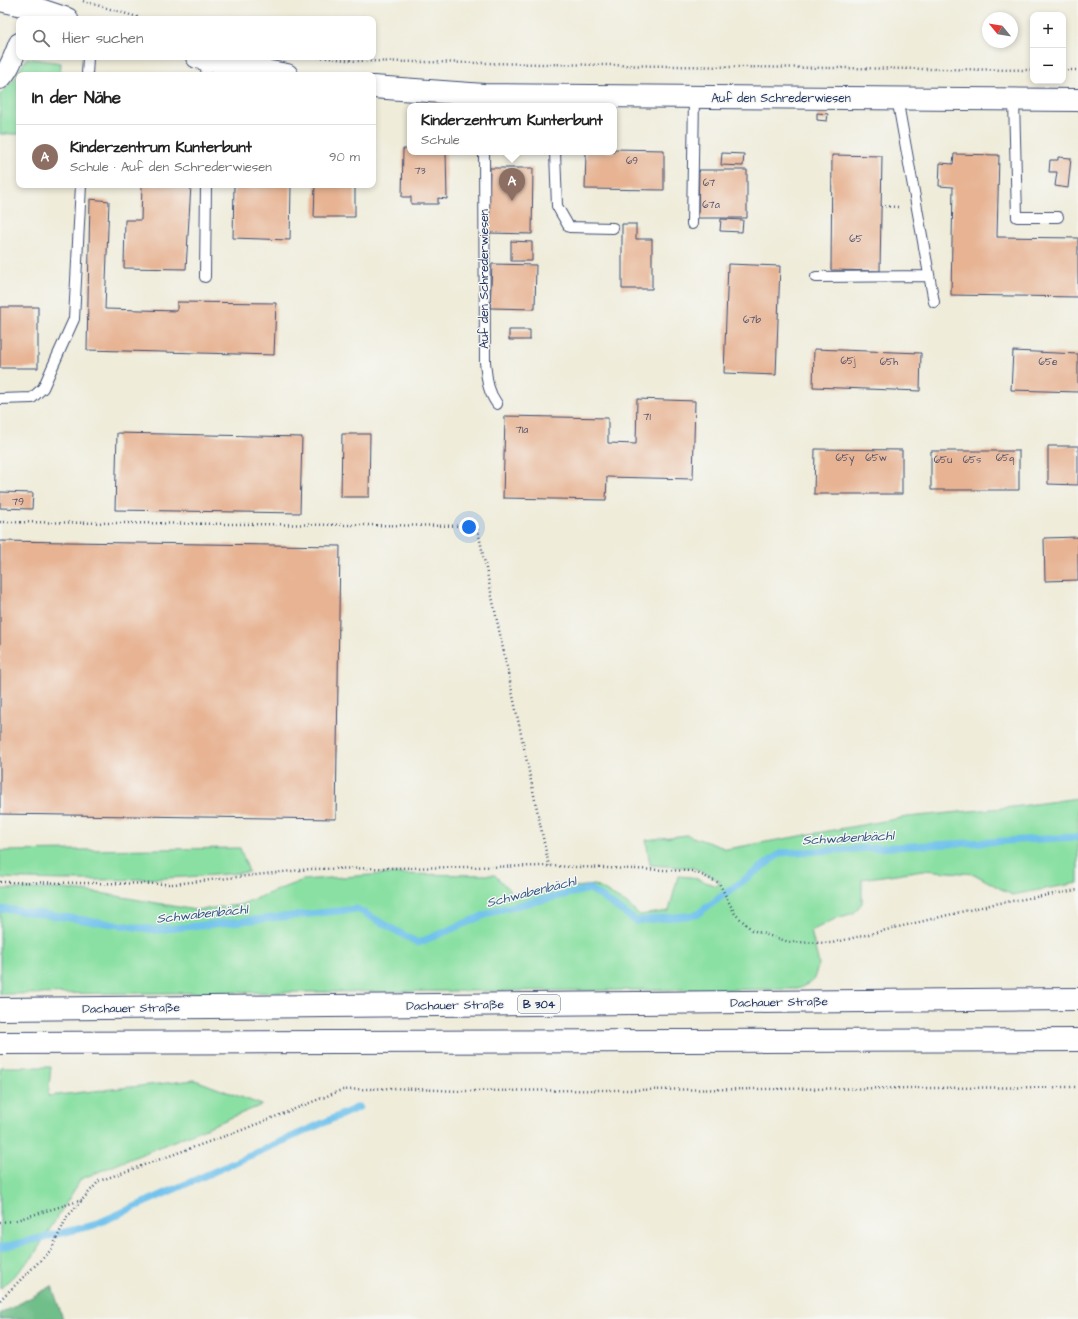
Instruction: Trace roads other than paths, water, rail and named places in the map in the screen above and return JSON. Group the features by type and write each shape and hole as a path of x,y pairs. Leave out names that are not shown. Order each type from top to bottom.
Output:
{"main road":[{"path":"0,0 29,13 48,16"},
{"path":"203,64 264,72"},
{"name":"Auf den Schrederwiesen","path":"376,87 484,100 553,101 694,97 1078,100"},
{"name":"Dachauer Straße","path":"0,1009 1078,999"},
{"path":"0,1043 1078,1040"}],"street":[{"path":"0,79 13,60 16,52"}],"lane":[{"path":"87,72 88,60"},
{"path":"692,224 694,97"},
{"path":"897,98 934,302"},
{"path":"1014,100 1017,217 1058,217"},
{"name":"Auf den Schrederwiesen","path":"484,155 484,362 489,389 497,404"},
{"path":"555,155 557,206 569,227 612,228"},
{"path":"0,399 32,398 43,388 74,319 81,188"},
{"path":"206,188 206,277"},
{"path":"816,277 929,276"}],"waterway":[{"name":"Schwabenbächl","path":"0,910 6,909 156,930 357,909 418,943 497,910 590,889 636,921 696,915 781,853 1078,837"},
{"path":"0,1248 94,1225 359,1107"}],"place":[{"name":"Kinderzentrum Kunterbunt","path":"512,201"}]}
